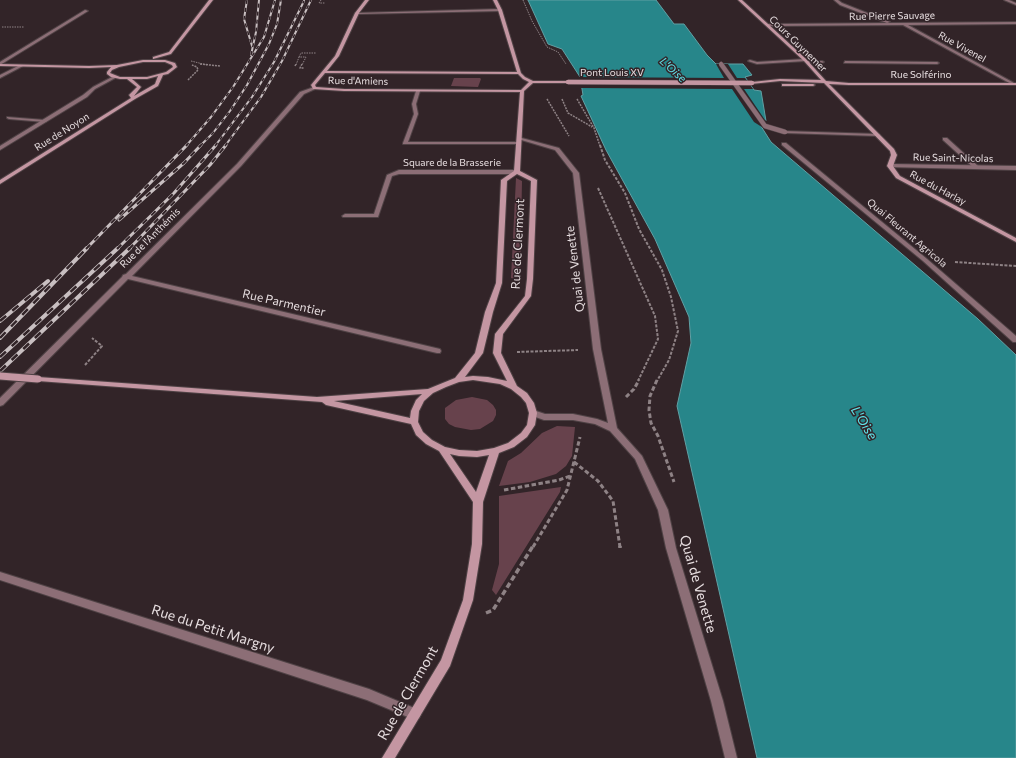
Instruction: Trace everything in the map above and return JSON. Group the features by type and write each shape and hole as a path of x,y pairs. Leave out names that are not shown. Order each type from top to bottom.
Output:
{"main road":[{"path":"0,65 89,67 118,66 143,61 170,53 211,0"},
{"path":"324,72 337,56 357,13 367,0"},
{"path":"495,0 500,10 519,73 532,82 522,91 517,172"},
{"name":"Cours Guynemer","path":"740,0 806,61 827,83"},
{"path":"143,61 170,62 170,53"},
{"name":"Rue de Noyon","path":"0,182 132,98 156,85 161,75 173,70 175,67 174,64 170,62"},
{"path":"108,72 118,66"},
{"path":"89,67 108,72 115,77 128,79 161,75"},
{"name":"Rue d'Amiens","path":"519,73 324,72 313,85 314,88 325,90 522,91"},
{"path":"128,79 139,87 131,95 132,98"},
{"name":"Pont Louis XV","path":"532,82 752,83"},
{"name":"Rue Solférino","path":"752,83 789,85 827,83 1015,85"},
{"path":"827,83 892,150 894,155 890,166"},
{"name":"Rue du Harlay","path":"890,166 898,176 1016,240"},
{"name":"Rue de Clermont","path":"458,380 479,353 489,312 499,283 504,180 517,172 534,180 530,279 528,296 499,334 497,353"},
{"path":"497,353 514,387"},
{"path":"0,376 317,400 414,422"},
{"path":"488,379 502,382 514,387 524,395 530,403 533,413 531,424 524,435 511,445 495,451 477,454 459,453 442,449 429,442 419,433 414,422 415,411 420,400 430,391 443,384 458,380 488,379"},
{"path":"317,400 430,391"},
{"path":"442,449 480,497"},
{"name":"Rue de Clermont","path":"388,758 446,662 461,621 468,600 477,544 480,497 495,451"}],"street":[{"path":"836,0 842,4 893,24"},
{"path":"1006,0 1016,4"},
{"path":"357,13 500,10"},
{"path":"0,65 86,11"},
{"name":"Rue Pierre Sauvage","path":"768,25 1016,23"},
{"name":"Rue Vivenel","path":"904,24 1015,85"},
{"path":"750,61 757,63 806,61 822,62"},
{"path":"845,62 937,64"},
{"path":"721,64 765,126 771,129 785,132 878,135"},
{"path":"0,77 21,66"},
{"path":"0,148 85,96 94,88 115,77"},
{"name":"Rue de l'Anthémis","path":"0,403 125,276 239,165 302,93 314,88"},
{"name":"Quai de Venette","path":"418,91 414,104 416,114 405,143 520,141 557,149 576,173 597,349 613,429"},
{"path":"9,118 45,120"},
{"path":"945,139 977,168"},
{"name":"Quai Fleurant Agricola","path":"784,144 925,260 1016,340"},
{"name":"Rue Saint-Nicolas","path":"890,166 1016,168"},
{"name":"Square de la Brasserie","path":"345,216 376,216 390,175 399,172 517,172"},
{"name":"Rue Parmentier","path":"125,276 436,351"},
{"name":"Quai de Venette","path":"533,413 544,417 572,417 597,422 613,429 639,458 664,510 672,548 718,701 731,758"},
{"name":"Rue du Petit Margny","path":"0,576 369,696 415,714"}],"path":[{"path":"321,0 319,3 325,3"},
{"path":"523,0 546,47 558,52 568,67"},
{"path":"2,27 24,27"},
{"path":"170,53 190,54 189,60 194,62 220,66"},
{"path":"299,57 302,54 311,53"},
{"path":"546,94 547,99 572,141"},
{"path":"560,96 568,113 594,128"},
{"path":"577,97 577,102 594,128 605,160 625,192 639,229 662,270 676,318 678,331 669,360 656,382 650,396 649,410 651,423 658,436 675,486"},
{"path":"597,187 655,316 658,339 634,389 610,413"},
{"path":"925,260 1016,266"},
{"path":"71,331 85,332 102,346 86,364"},
{"path":"497,353 597,349"},
{"path":"461,621 493,610 506,591 567,490 584,420"},
{"path":"574,462 598,481 613,501 620,548"},
{"path":"480,497 511,489 560,480 570,476"}],"shaded area":[{"path":"454,78 481,79 478,87 451,86"},
{"path":"516,178 522,181 520,278 516,279 511,278"},
{"path":"472,397 487,400 493,405 496,410 496,415 493,421 480,429 471,430 455,427 449,424 445,419 445,408 456,400"},
{"path":"557,426 575,427 572,456 566,466 556,474 530,482 499,486 508,461 521,453 542,433"},
{"path":"561,487 560,492 496,595 492,590 499,564 499,496"}],"water":[{"name":"L'Oise","path":"528,0 656,0 674,24 684,24 707,55 716,64 743,64 752,75 745,77 754,90 761,91 766,121 759,123 771,142 978,319 1016,355 1016,758 757,758 677,406 691,343 689,317 655,239 606,150 581,96 583,95 580,77 562,49 548,44"}],"pier":[{"path":"716,64 728,64 737,78 745,78 749,83 753,89 744,89 765,120 768,122 761,124 765,129 754,122 732,89 580,88 577,77 724,78"}],"railway":[{"path":"247,0 244,19 252,46"},
{"path":"251,55 256,32 259,0"},
{"path":"186,146 211,117 233,87 264,37 275,0"},
{"path":"201,145 213,133 230,111 247,85 269,44 277,24 281,0"},
{"path":"225,146 261,97 282,61 311,0"},
{"path":"215,146 252,97 274,62 304,1"},
{"path":"86,249 187,145"},
{"path":"119,220 184,163 201,145"},
{"path":"117,249 174,193 216,145"},
{"path":"130,248 210,165 226,145"},
{"path":"0,338 87,248"},
{"path":"0,357 118,248"},
{"path":"0,371 130,248"},
{"path":"0,321 48,281"}]}
